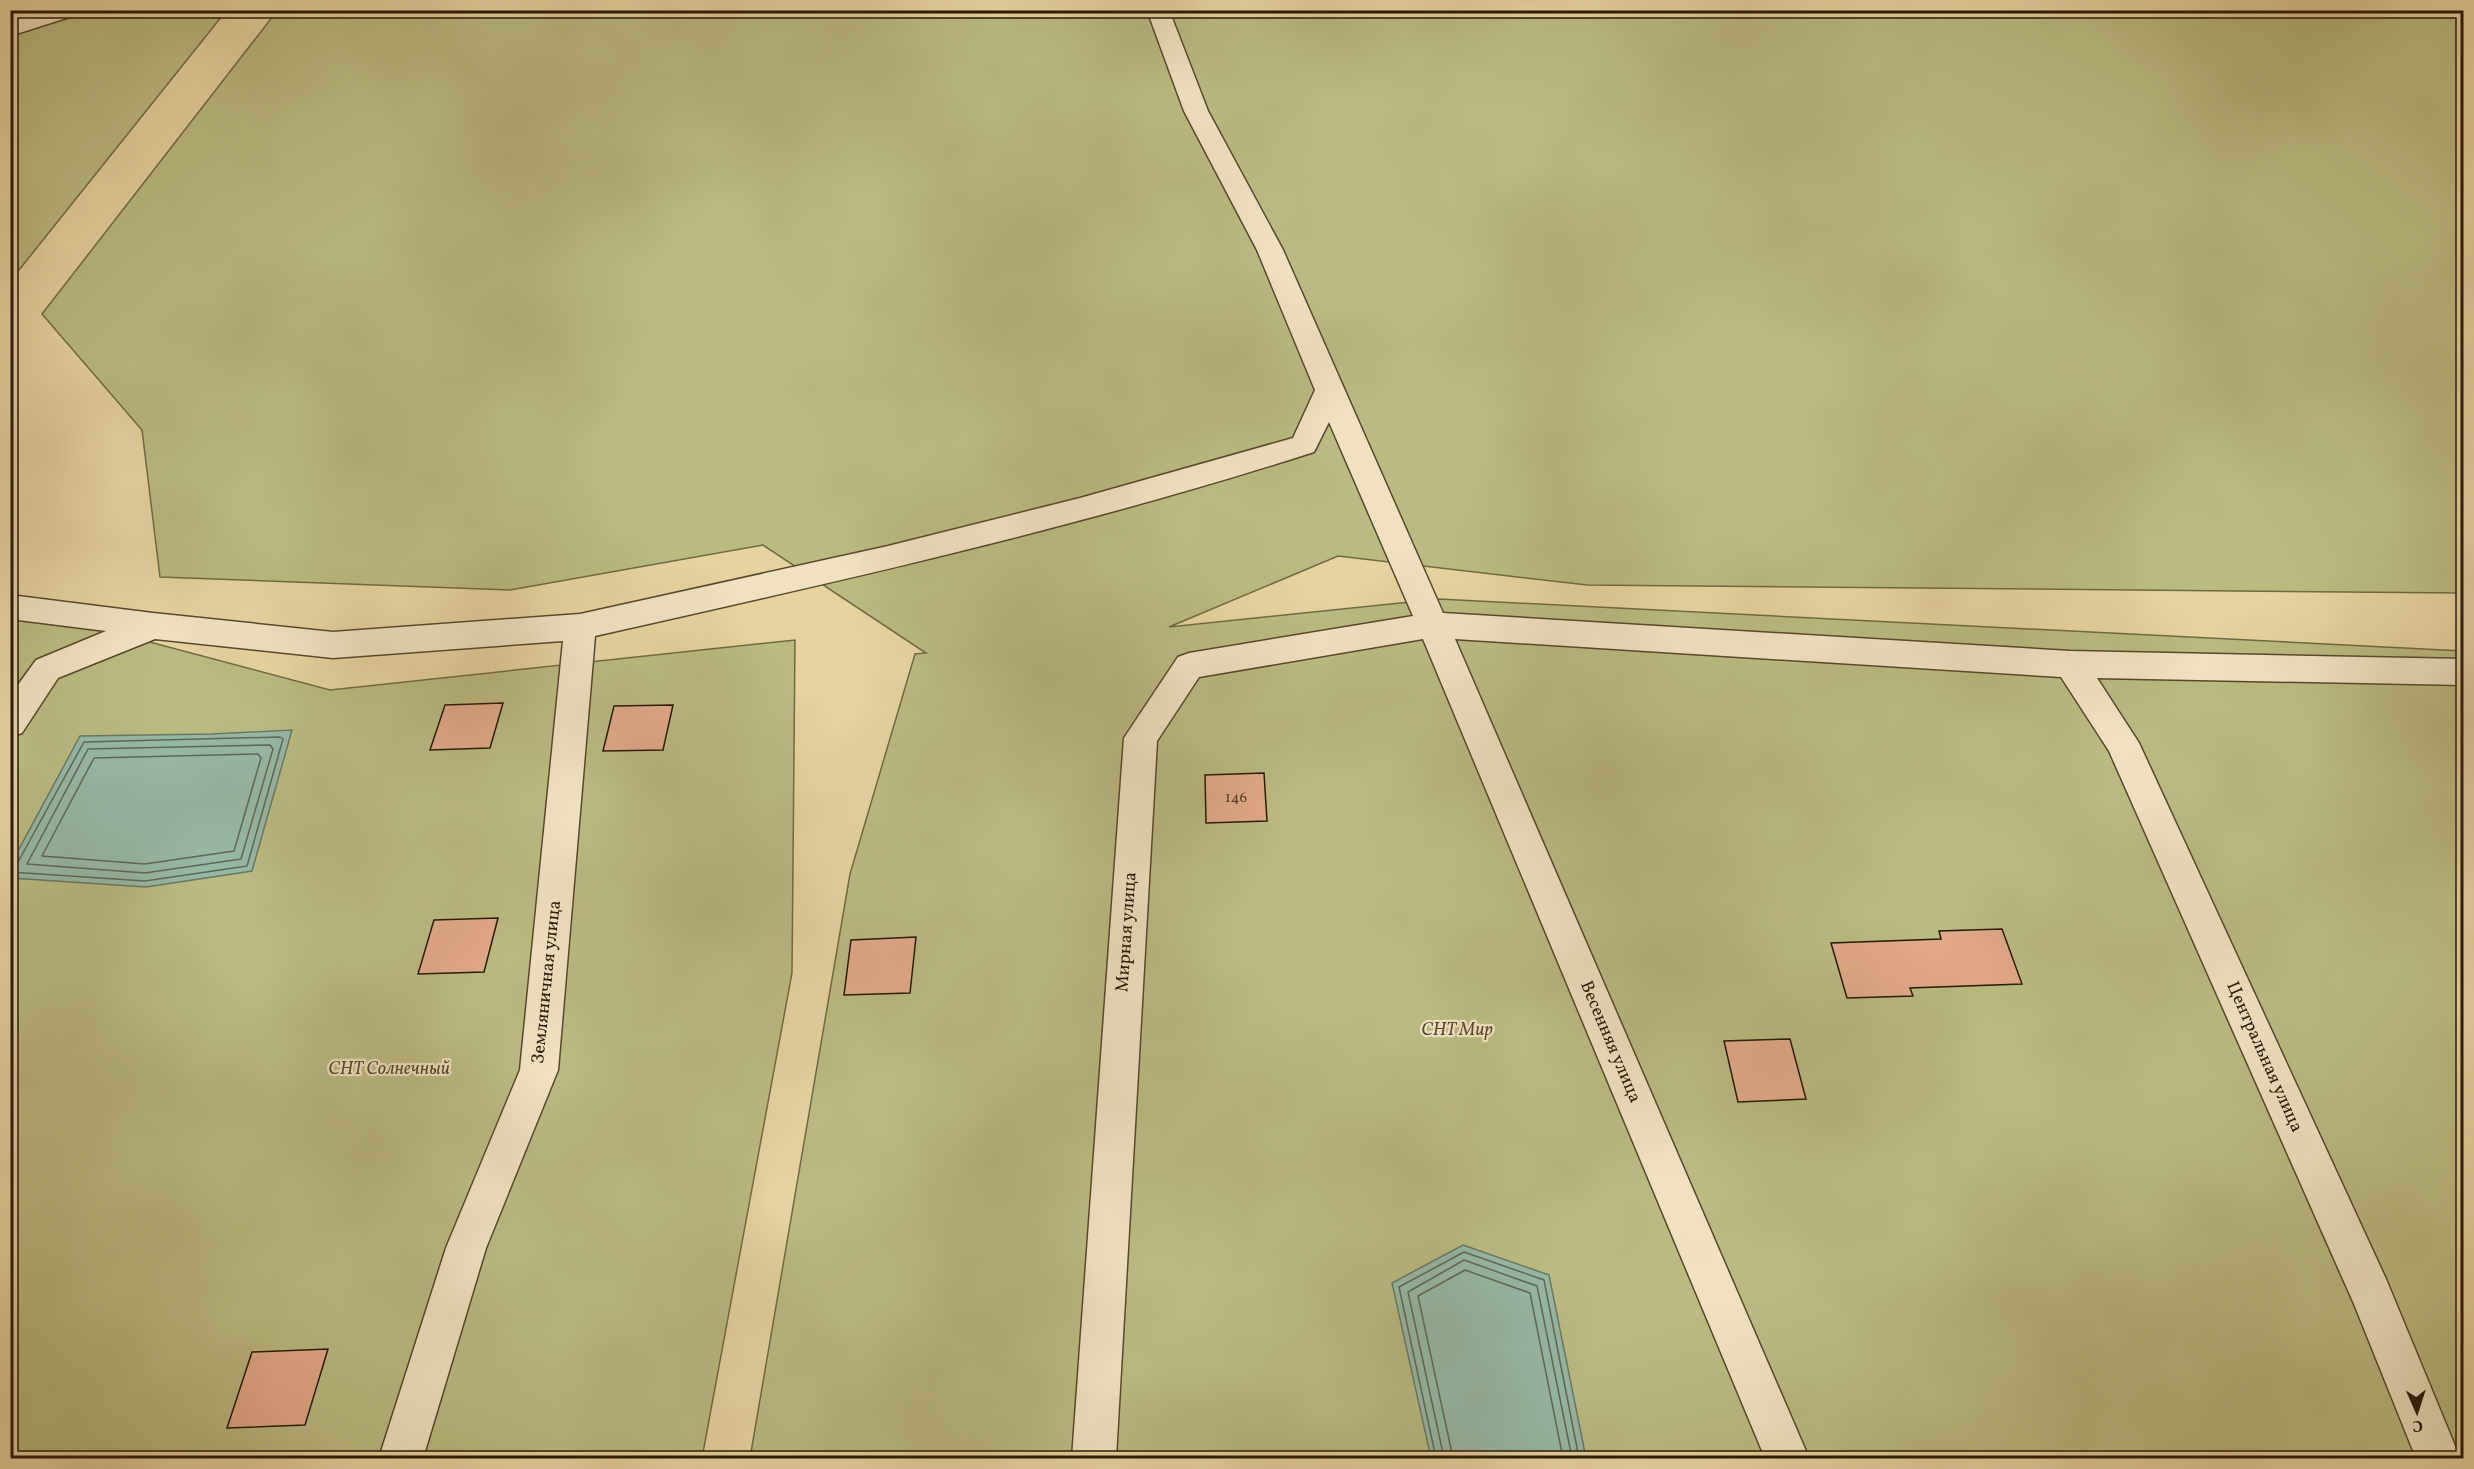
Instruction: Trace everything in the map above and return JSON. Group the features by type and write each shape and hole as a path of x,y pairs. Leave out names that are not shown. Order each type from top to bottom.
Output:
{"street":[{"path":"10,29 68,10"},
{"name":"Весенняя улица","path":"1158,10 1196,111 1270,250 1433,625 1787,1458"},
{"path":"10,607 153,626 333,645 580,627 888,558 1080,510 1241,465 1304,445 1329,390"},
{"name":"Мирная улица","path":"1094,1458 1141,738 1189,666 1433,625 2070,664 2463,672"},
{"path":"10,723 47,669 153,626"},
{"name":"Земляничная улица","path":"401,1458 466,1248 539,1070 580,627"},
{"name":"Центральная улица","path":"2070,664 2122,743 2371,1294 2438,1458"}],"green space":[{"path":"11,11 226,11 11,280"},
{"name":"СНТ Мир","path":"277,11 2463,11 2463,593 1587,585 1338,556 1169,627 1439,599 2463,651 2463,1458 750,1458 850,874 915,654 926,653 763,545 510,590 160,577 142,430 42,314"},
{"name":"СНТ Солнечный","path":"33,611 330,690 795,640 792,973 702,1458 11,1458 10,612"}],"water":[{"path":"292,730 252,871 146,887 11,878 11,864 80,736"},
{"path":"1463,1245 1549,1275 1586,1458 1431,1458 1392,1283"}],"building":[{"path":"503,703 490,748 430,750 445,705"},
{"path":"673,705 663,750 603,751 614,706"},
{"path":"1264,773 1267,821 1206,823 1205,775"},
{"path":"498,918 484,972 418,974 434,920"},
{"path":"2002,929 2022,984 1910,988 1913,996 1847,998 1831,943 1941,939 1939,931"},
{"path":"916,937 910,993 844,995 851,940"},
{"path":"1790,1039 1806,1099 1738,1102 1724,1041"},
{"path":"328,1349 305,1425 227,1428 252,1352"}]}
